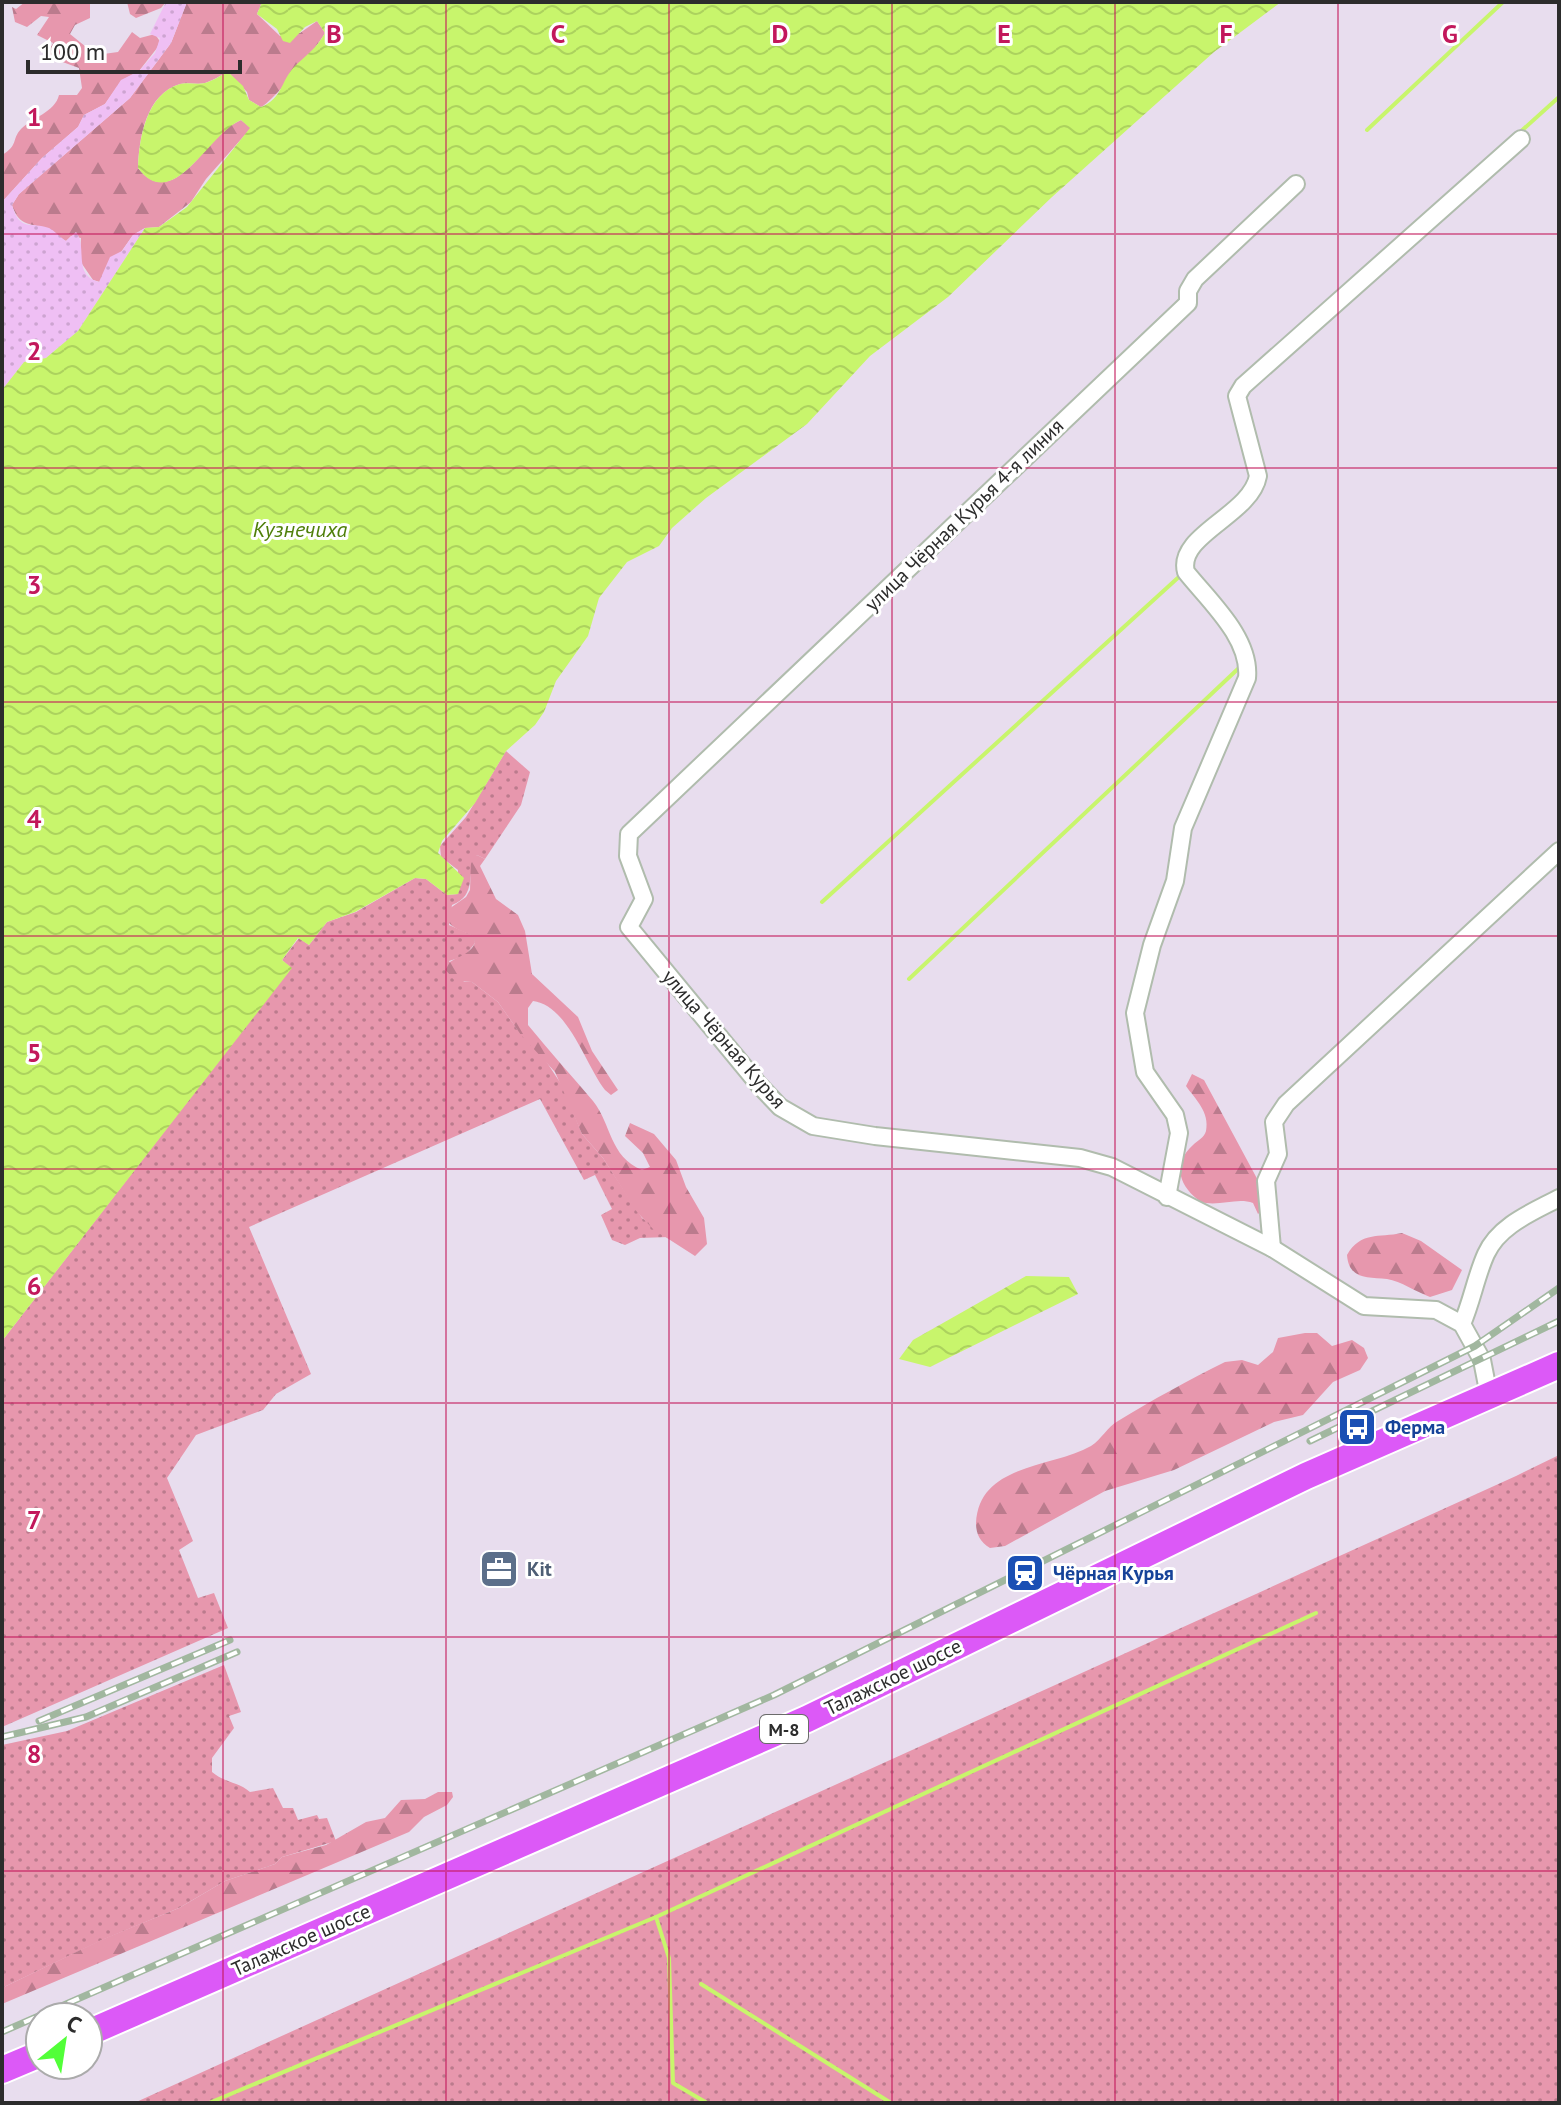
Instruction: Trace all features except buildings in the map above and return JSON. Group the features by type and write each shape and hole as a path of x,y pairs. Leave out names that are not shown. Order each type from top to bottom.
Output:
{"main road":[{"name":"Талажское шоссе","path":"104,2026 807,1719 1278,1490 1559,1365"},
{"path":"2,2070 24,2061"}],"street":[{"path":"1489,1396 1482,1360 1462,1324 1436,1310 1364,1306 1272,1248 1167,1197 1179,1133 1175,1115 1145,1072 1135,1013 1152,945 1175,881 1183,828 1247,678 1248,665 1240,642 1184,564 1190,547 1247,500 1257,483 1258,476 1237,396 1255,376 1521,139"},
{"name":"улица Чёрная Курья 4-я линия","path":"627,844 629,834 640,823 1188,303 1188,291 1195,279 1296,184"},
{"name":"улица Чёрная Курья","path":"627,844 644,899 629,927 700,1018 780,1107 813,1126 1080,1158 1112,1167 1167,1197"},
{"path":"1272,1248 1266,1181 1278,1154 1274,1122 1286,1104 1559,851"},
{"path":"1462,1324 1486,1253 1498,1235 1520,1218 1559,1198"}],"green space":[{"path":"25,2 90,2 90,18 75,25 70,34 96,55 118,52 132,32 140,38 155,34 161,43 139,71 121,81 105,104 84,115 78,127 42,158 2,202 2,155 11,148 21,129 53,106 59,95 77,95 82,88 79,68 46,56 53,43 37,35 49,17 41,16 27,27 15,22 12,7 16,9"},
{"path":"127,2 166,2 161,8 136,18 130,14"},
{"path":"187,2 262,2 257,14 280,36 300,33 317,21 325,33 305,61 261,107 249,100 247,92 228,72 205,83 180,84 159,97 143,131 138,168 159,182 170,181 180,175 227,128 241,120 251,128 206,179 191,202 159,227 145,228 133,235 100,282 93,280 80,261 81,238 71,236 66,241 51,231 22,221 12,205 19,194 130,98 171,43"},
{"path":"506,751 530,772 521,805 485,859 477,855 465,896 452,905 449,925 474,936 475,943 465,956 449,961 464,982 472,982 498,1002 517,1029 544,1058 563,1087 582,1134 603,1158 642,1218 669,1237 640,1238 625,1245 612,1240 601,1215 612,1209 595,1175 584,1180 540,1099 249,1227 311,1374 276,1394 263,1410 196,1435 167,1478 193,1541 179,1550 198,1598 214,1593 228,1628 2,1727 2,1341 291,968 282,960 299,938 309,945 327,922 356,912 415,878 426,879 447,895 458,894 458,870 441,857 440,846 466,817"},
{"path":"477,855 485,859 480,866 496,899 518,915 525,931 532,974 578,1017 592,1051 618,1090 611,1095 605,1090 566,1025 545,1005 533,1001 528,1008 528,1025 593,1101 623,1157 642,1170 650,1167 643,1153 625,1136 630,1123 654,1134 676,1160 686,1187 704,1218 707,1244 695,1256 653,1229 637,1212 603,1158 582,1134 555,1072 521,1035 498,1002 472,982 455,981 444,968 468,952 475,943 473,936 450,924 446,911 466,897 470,890 471,860"},
{"path":"1192,1074 1204,1080 1261,1186 1263,1209 1258,1214 1253,1203 1247,1201 1201,1202 1183,1183 1182,1160 1204,1135 1207,1124 1201,1106 1186,1086"},
{"path":"1402,1233 1421,1241 1462,1270 1452,1290 1430,1297 1398,1282 1361,1276 1351,1269 1347,1255 1358,1242"},
{"path":"1317,1333 1332,1346 1352,1340 1364,1348 1368,1358 1360,1370 1333,1382 1303,1415 1274,1422 1174,1470 1105,1491 1005,1546 990,1548 979,1537 976,1523 980,1503 990,1489 1004,1478 1091,1446 1114,1424 1198,1376 1225,1362 1242,1360 1258,1365 1273,1352 1278,1338"},
{"path":"1559,1455 1559,2103 134,2103 1516,1476"},
{"path":"224,1665 241,1712 229,1716 234,1728 212,1758 212,1772 250,1792 273,1788 283,1808 293,1808 298,1820 317,1815 319,1819 327,1818 336,1841 282,1857 275,1864 225,1881 179,1908 102,1940 2,1988 2,1745 67,1731"},
{"path":"438,1792 452,1792 453,1797 447,1805 424,1817 409,1832 2,2004 2,1988 101,1940 179,1908 225,1881 275,1864 282,1857 326,1845 366,1822 385,1818 401,1800 425,1799"}],"sand":[{"path":"166,2 187,2 171,43 130,98 19,194 12,205 22,223 49,228 66,241 76,232 83,267 91,278 99,282 110,257 122,251 133,235 145,228 78,331 46,358 24,362 2,390 2,202 42,158 78,127 84,115 105,104 121,80 139,71 155,53 160,38 150,34"}],"water":[{"name":"Кузнечиха","path":"262,2 1281,2 1214,52 1052,197 948,297 870,356 807,424 706,498 672,528 659,546 627,562 599,598 588,636 556,681 544,712 535,725 506,751 475,803 442,841 438,853 464,878 458,894 447,895 426,879 415,878 355,912 327,922 309,945 298,938 282,960 292,968 2,1341 2,390 24,362 46,358 78,331 145,228 159,227 187,207 250,128 241,120 177,177 164,182 151,180 138,168 139,156 147,119 159,97 180,84 205,83 228,72 243,86 249,100 261,107 273,99 290,72 325,33 317,21 305,27 290,43 283,41 277,29 257,14"},
{"path":"1026,1276 1069,1277 1078,1294 930,1367 899,1359 913,1340"}],"waterway":[{"path":"1367,130 1503,2"},
{"path":"1518,134 1559,97"},
{"path":"822,902 1181,575"},
{"path":"909,979 1241,666"},
{"path":"209,2103 656,1917 1316,1613"},
{"path":"656,1917 669,1958 673,2083 707,2103"},
{"path":"701,1984 891,2103"}],"railway":[{"path":"2,2032 774,1695 1475,1346 1559,1288"},
{"path":"1310,1441 1559,1321"},
{"path":"39,1721 230,1640"},
{"path":"2,1737 86,1717 237,1652"}],"place":[{"name":"Ферма","path":"1357,1427"},
{"name":"Kit","path":"499,1569"},
{"name":"Чёрная Курья","path":"1025,1573"}]}
